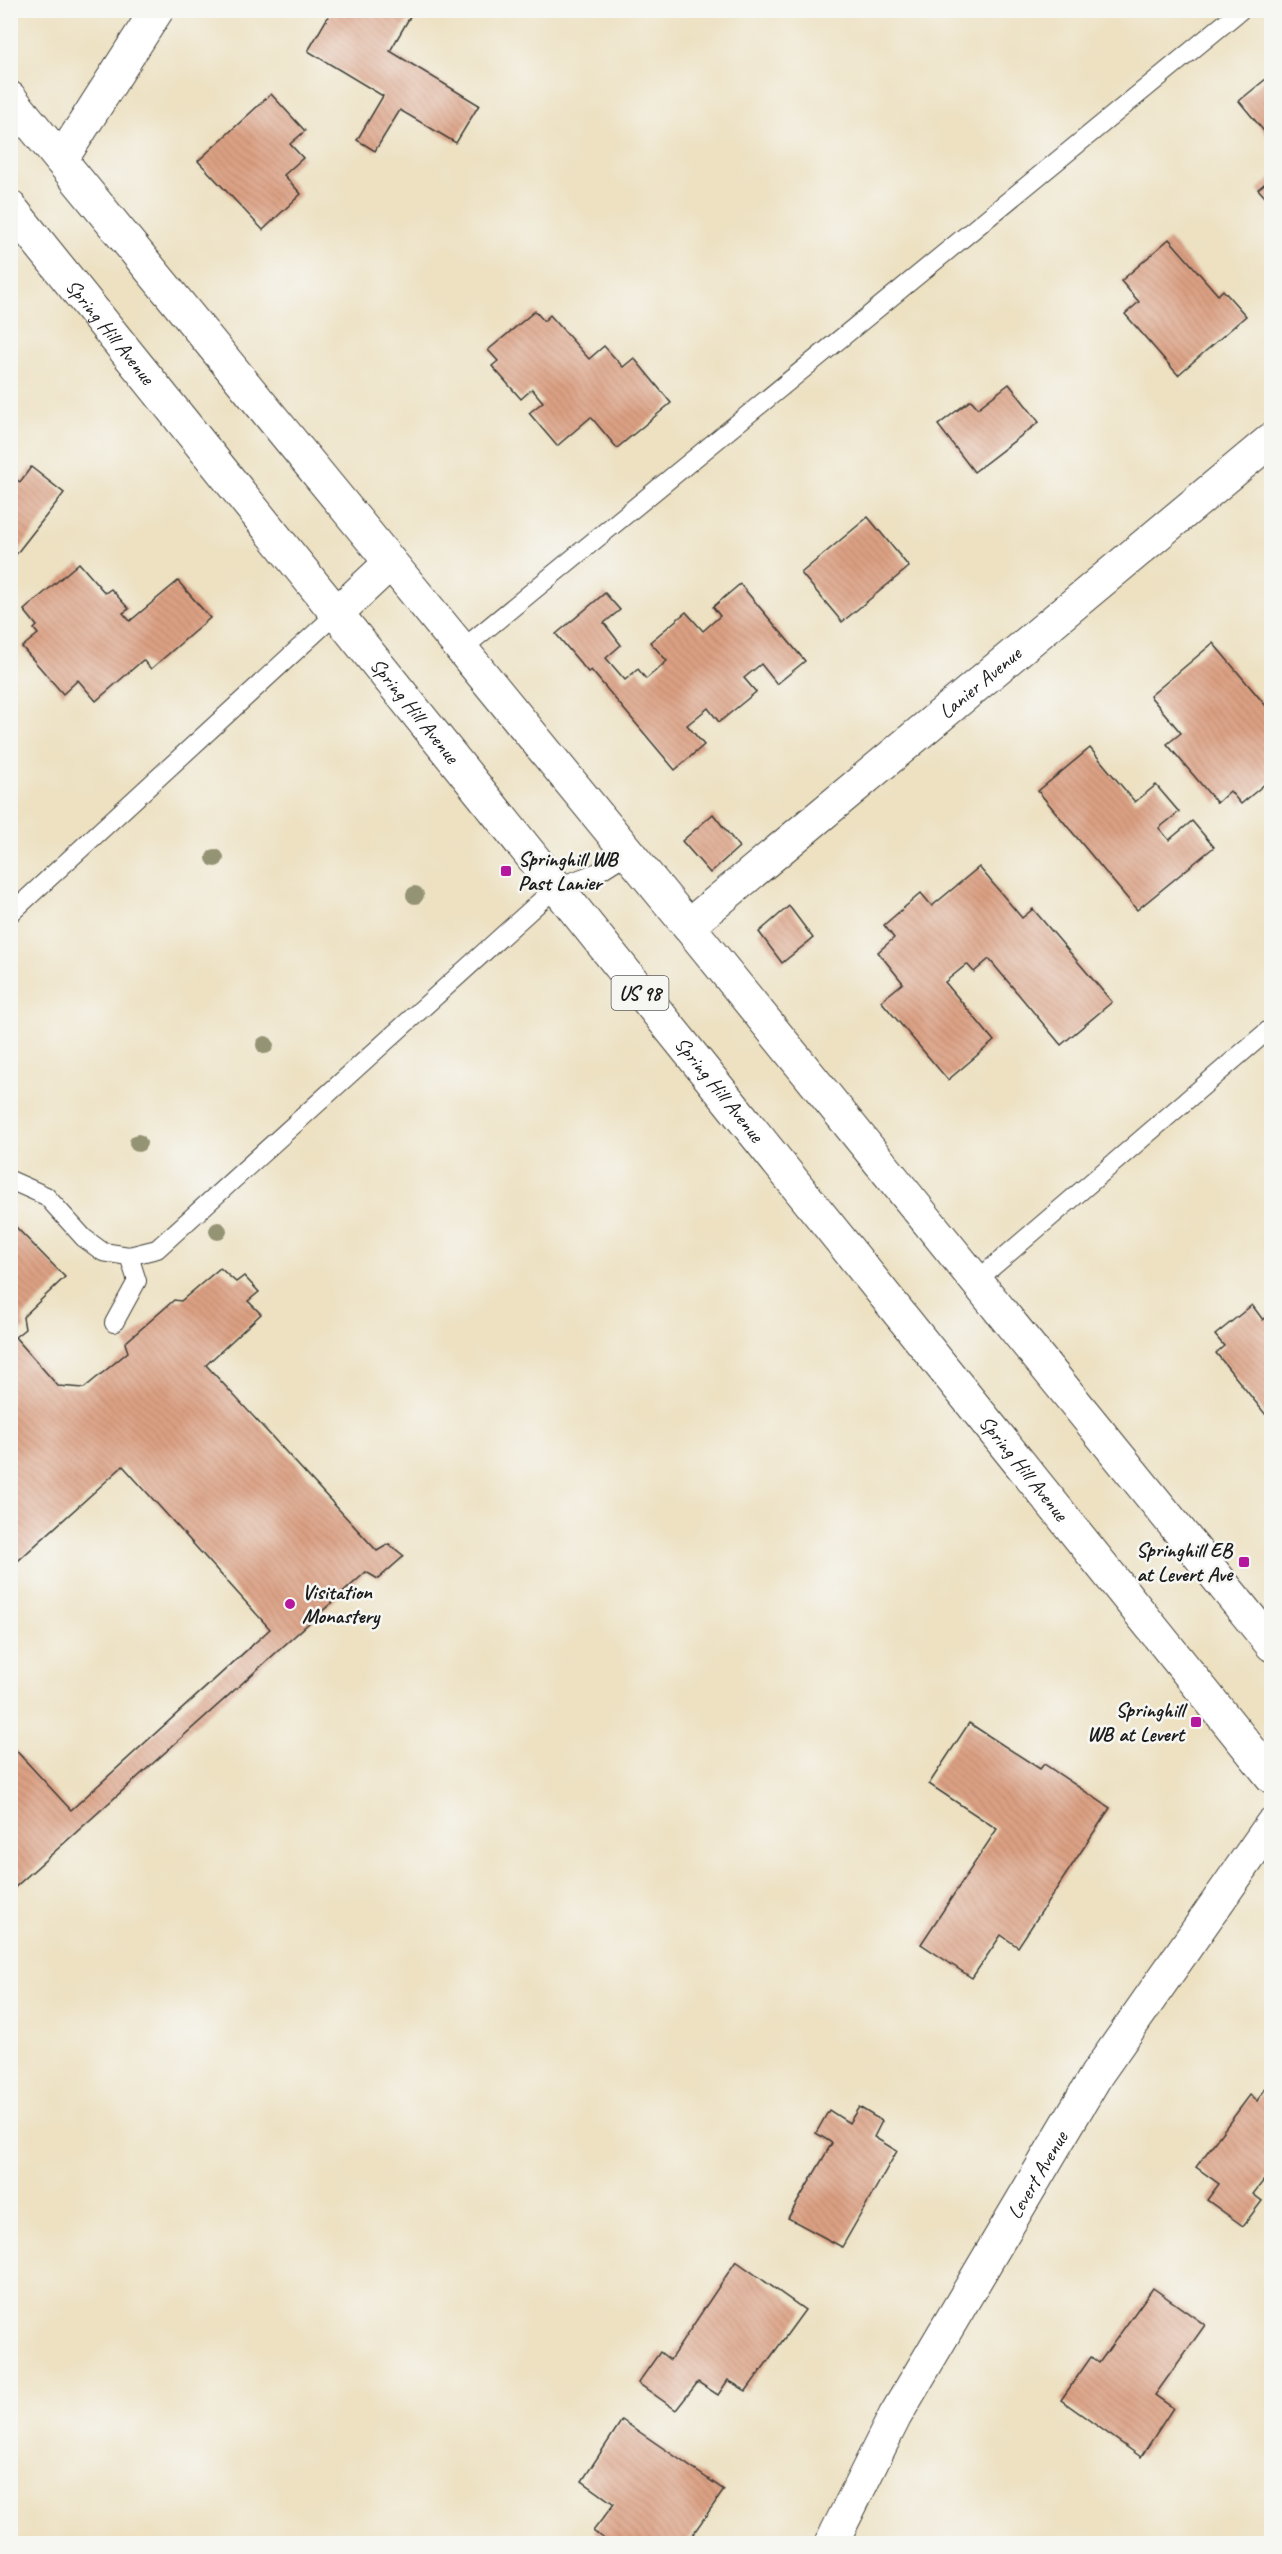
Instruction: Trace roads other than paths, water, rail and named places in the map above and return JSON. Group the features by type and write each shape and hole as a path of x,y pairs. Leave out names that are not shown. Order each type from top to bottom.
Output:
{"main road":[{"path":"61,160 157,10"},
{"path":"10,98 389,564 688,926 1272,1645"},
{"name":"Spring Hill Avenue","path":"10,207 555,888 1272,1777"},
{"name":"Lanier Avenue","path":"688,926 1272,439"},
{"path":"337,613 389,564"},
{"name":"Levert Avenue","path":"831,2544 896,2416 1097,2074 1272,1824"}],"lane":[{"path":"461,650 1241,10"},
{"path":"10,914 337,613"},
{"path":"10,1180 46,1196 84,1238 103,1252 129,1256 157,1249 555,888 598,872 628,853"},
{"path":"975,1282 1272,1027"},
{"path":"114,1323 137,1281 129,1256"}],"place":[{"name":"Springhill WB Past Lanier","path":"506,871"},
{"name":"Springhill EB at Levert Ave","path":"1244,1562"},
{"name":"Visitation Monastery","path":"290,1604"},
{"name":"Springhill WB at Levert","path":"1196,1722"}]}
